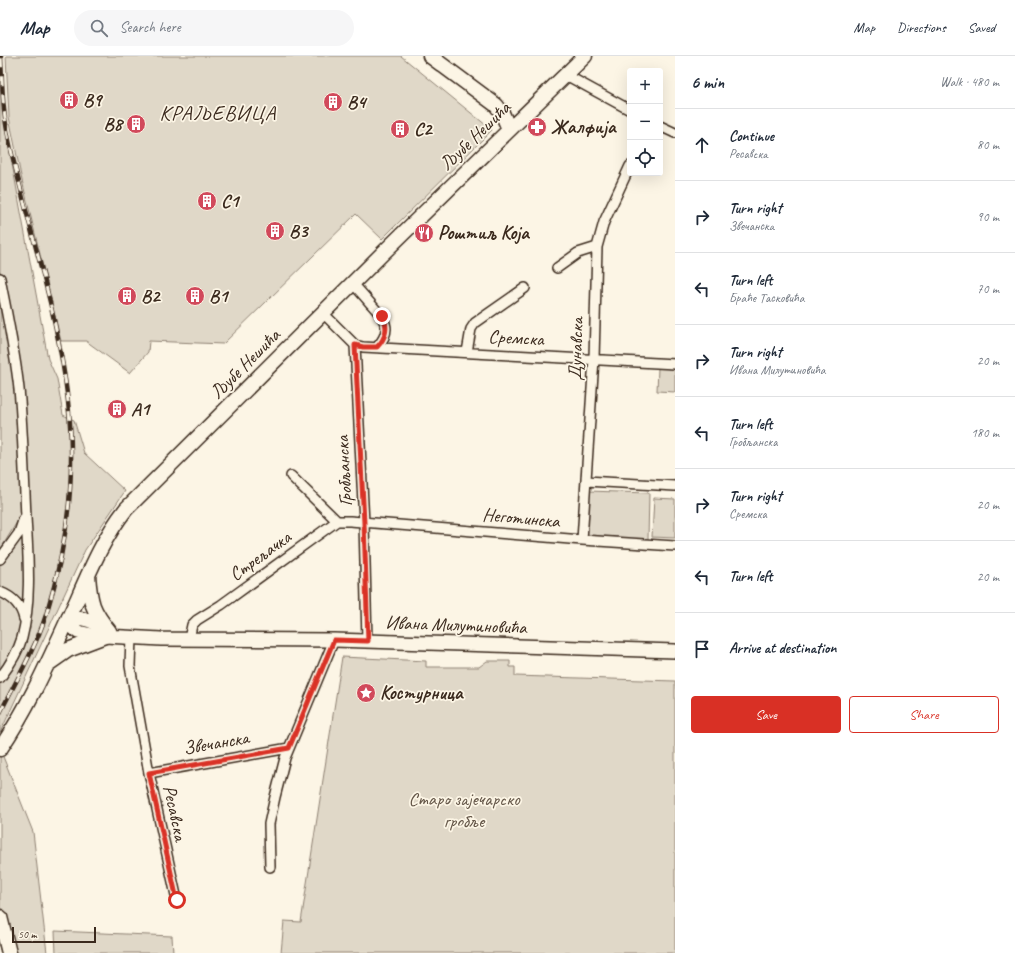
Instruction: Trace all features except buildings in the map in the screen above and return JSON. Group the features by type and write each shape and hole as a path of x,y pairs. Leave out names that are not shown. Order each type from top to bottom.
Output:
{"main road":[{"path":"430,56 496,105 502,113 509,129"},
{"name":"Љубе Нешића","path":"0,749 26,708 47,666 103,543 110,530 132,502 194,443 322,312 585,56"},
{"path":"47,666 60,654 68,650 110,635 94,611 91,601 88,574"},
{"path":"0,917 9,953"}],"street":[{"path":"566,75 627,108"},
{"path":"663,127 675,133"},
{"name":"Дунавска","path":"582,540 594,359 597,247 604,222 627,172"},
{"path":"557,268 578,253 597,247"},
{"path":"0,278 19,389 26,513 28,586 22,638 14,657 0,678"},
{"path":"352,283 382,316 385,322 385,333 377,347"},
{"path":"467,352 471,329 475,323 525,288"},
{"path":"322,312 355,345"},
{"name":"Сремска","path":"355,345 363,347 675,364"},
{"name":"Гробљанска","path":"355,345 368,641"},
{"path":"291,476 337,521 364,523"},
{"path":"586,482 675,486"},
{"path":"0,559 19,533 26,513"},
{"name":"Стрељачка","path":"189,639 192,624 197,620 221,605 337,521"},
{"name":"Неготинска","path":"364,523 675,546"},
{"path":"0,592 18,604 23,613 25,622"},
{"name":"Ивана Милутиновића","path":"68,620 86,619 95,622 110,635 131,637 334,640 675,651"},
{"name":"Ресавска","path":"131,637 130,666 149,773 177,900"},
{"path":"270,867 269,824 276,790 285,758 334,640"},
{"name":"Звечанска","path":"149,773 289,748"}],"green space":[{"path":"6,56 401,56 492,130 382,239 356,214 223,344 149,341 148,352 130,373 86,341 61,341 21,176 9,117"},
{"path":"0,79 4,120 48,359 57,379 63,415 74,420 84,453 125,491 85,550 0,733 0,561 20,517 0,550"},
{"path":"658,368 675,369 675,392 657,391"},
{"path":"588,491 649,493 648,539 586,537"},
{"path":"654,498 675,499 675,538 652,537"},
{"name":"Старо зајечарско гробље","path":"342,657 426,661 426,667 479,667 487,661 510,661 510,667 515,667 515,676 675,681 675,953 281,953 284,921 301,922"},
{"path":"0,749 33,832 47,953 0,953"},
{"path":"55,931 172,936 173,953 56,953"}],"railway":[{"path":"0,713 25,665 42,628 46,615 61,558 71,480 70,421 62,361 50,302 8,136 3,102 1,56"}],"place":[{"name":"B9","path":"69,100"},
{"name":"B4","path":"333,102"},
{"name":"B8","path":"136,124"},
{"name":"Жалфија","path":"537,127"},
{"name":"C2","path":"400,129"},
{"name":"C1","path":"207,201"},
{"name":"B3","path":"275,231"},
{"name":"Роштиљ Која","path":"424,233"},
{"name":"B2","path":"127,296"},
{"name":"B1","path":"195,296"},
{"name":"A1","path":"117,409"},
{"name":"Костурница","path":"366,693"}],"district":[{"name":"КРАЉЕВИЦА","path":"218,113"}],"route":[{"path":"177,900 149,773 289,748 334,640 368,641 355,345 363,347 377,347 379,345 386,331 385,322 382,316"}]}
